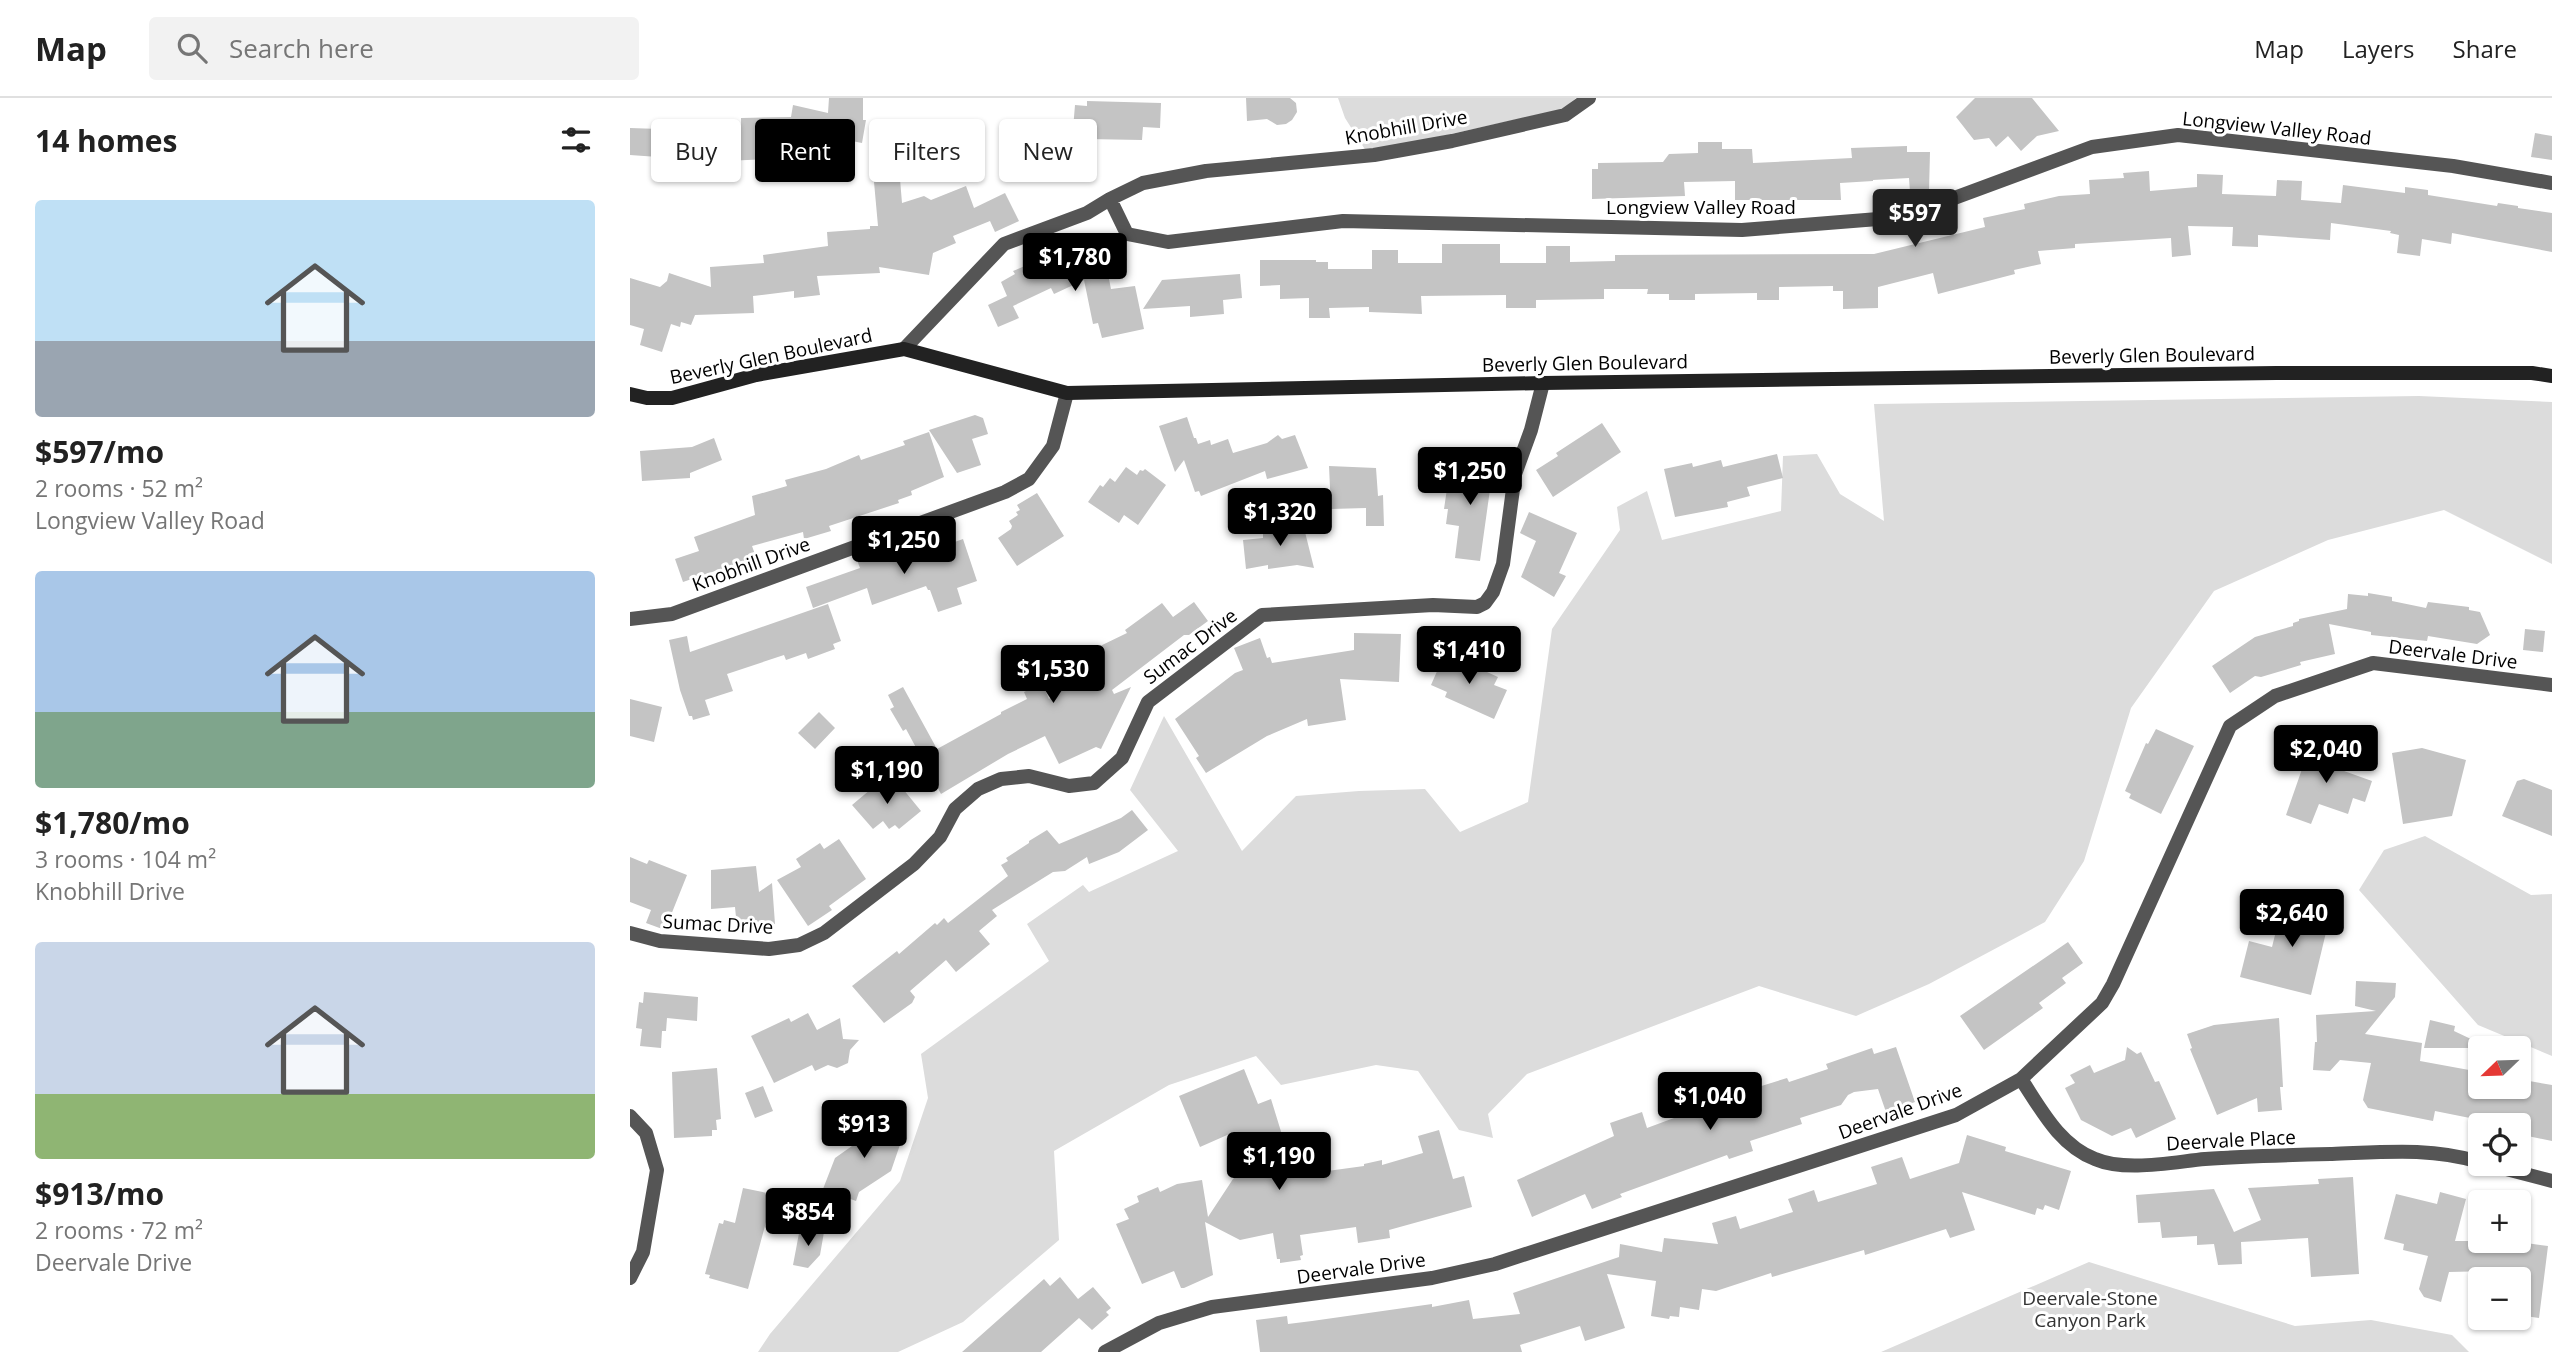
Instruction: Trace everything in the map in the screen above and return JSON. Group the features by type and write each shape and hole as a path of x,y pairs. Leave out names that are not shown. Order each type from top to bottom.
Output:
{"main road":[{"name":"Beverly Glen Boulevard","path":"630,394 647,398 672,398 755,375 904,349 1067,393 1543,383 2276,373 2532,373 2552,376"}],"street":[{"name":"Knobhill Drive","path":"904,349 1004,244 1087,214 1143,183 1206,171 1374,155 1452,141 1564,115 1589,98"},
{"name":"Longview Valley Road","path":"1110,199 1127,234 1168,242 1343,221 1742,230 1903,217 2092,147 2178,135 2453,166 2552,183"},
{"name":"Sumac Drive","path":"630,933 660,941 769,949 799,945 824,933 914,864 940,836 955,809 978,789 1001,779 1029,776 1069,786 1094,783 1122,758 1148,702 1262,615 1433,605 1477,607 1485,603 1493,592 1503,564 1515,474 1543,383"},
{"name":"Knobhill Drive","path":"630,619 672,614 1005,492 1029,478 1053,446 1067,393"},
{"name":"Deervale Drive","path":"1105,1352 1159,1323 1212,1307 1432,1278 1495,1264 1956,1115 2021,1079 2102,1003 2230,726 2275,696 2373,663 2552,685"},
{"name":"Deervale Place","path":"2021,1079 2056,1132 2078,1151 2096,1160 2124,1166 2235,1157 2422,1150 2468,1158"},
{"path":"630,1116 646,1133 657,1170 643,1252 630,1278"},
{"path":"2531,1176 2552,1181"}],"green space":[{"path":"1338,98 1576,98 1563,109 1366,151 1345,118"},
{"path":"2419,396 2552,402 2552,564 2444,510 2328,540 2214,591 2131,708 2084,861 2045,922 1929,984 1856,1016 1759,986 1527,1074 1488,1114 1493,1138 1459,1130 1418,1071 1376,1065 1281,1085 1256,1056 1169,1085 1054,1151 1059,1240 963,1322 898,1352 758,1352 770,1334 900,1181 928,1098 921,1054 1049,961 1027,924 1083,885 1089,892 1178,851 1130,790 1164,716 1242,851 1296,796 1425,789 1460,832 1528,802 1552,629 1620,530 1617,507 1647,491 1662,540 1781,511 1783,456 1817,454 1840,494 1884,521 1874,404"},
{"path":"2425,836 2531,895 2552,894 2552,1056 2531,1047 2531,1036 2504,1036 2478,1025 2359,890 2384,850"},
{"name":"Deervale-Stone Canyon Park","path":"2089,1262 2295,1326 2371,1320 2452,1335 2469,1352 1881,1352"}],"building":[{"path":"829,98 863,98 863,120 866,120 862,143 855,142 855,119 755,119 755,160 741,160 741,118 791,117 793,105 828,113"},
{"path":"1246,98 1290,98 1296,103 1297,112 1286,124 1277,125 1267,119 1247,121"},
{"path":"1975,98 2032,98 2059,131 2037,136 2021,151 2008,136 1996,147 1989,138 1974,140 1956,117"},
{"path":"1087,101 1161,103 1160,128 1143,127 1142,140 1097,139 1097,119 1074,119 1075,105 1087,106"},
{"path":"630,128 651,129 651,156 630,155"},
{"path":"2535,133 2552,136 2552,160 2531,157"},
{"path":"1698,142 1722,142 1722,149 1752,149 1753,163 1852,158 1851,148 1907,146 1907,152 1930,152 1929,191 1910,192 1909,178 1840,183 1841,200 1735,200 1735,181 1684,182 1685,196 1592,199 1592,169 1598,169 1598,163 1663,162 1669,154 1698,153"},
{"path":"2149,171 2150,191 2197,187 2197,174 2223,175 2222,194 2276,196 2277,180 2302,181 2301,200 2341,203 2343,185 2405,193 2405,187 2428,190 2428,195 2497,206 2498,203 2518,206 2552,213 2552,252 2452,233 2451,244 2422,239 2420,256 2397,253 2399,235 2390,233 2391,231 2331,223 2330,240 2258,235 2258,247 2232,246 2233,227 2188,226 2191,255 2172,257 2171,238 2075,244 2075,248 2038,251 2041,264 2014,270 2015,274 1938,294 1933,273 1878,287 1878,308 1843,309 1843,291 1833,291 1833,286 1779,287 1779,300 1757,300 1757,293 1695,294 1695,300 1669,300 1669,294 1647,294 1648,289 1604,289 1604,299 1536,300 1536,308 1506,308 1506,295 1421,296 1422,314 1369,312 1369,307 1329,308 1330,318 1309,318 1309,298 1280,299 1280,285 1260,286 1260,260 1316,260 1328,262 1328,269 1372,269 1372,250 1398,250 1398,263 1442,263 1442,244 1500,244 1500,263 1546,263 1546,246 1570,246 1570,262 1615,261 1615,255 1874,254 1985,227 1983,218 2025,209 2024,204 2059,196 2090,194 2089,180 2124,178 2123,173"},
{"path":"874,182 900,182 902,203 924,196 931,200 966,186 974,208 1005,193 1019,221 995,232 990,221 953,236 956,243 933,253 929,275 879,267 880,273 817,276 820,295 794,298 794,291 753,296 754,313 695,315 691,325 681,322 680,327 671,324 662,352 640,345 644,329 630,325 630,278 660,287 667,281 669,273 711,287 710,267 764,263 763,255 828,246 827,232 878,226"},
{"path":"1125,253 1127,260 1107,269 1111,289 1135,286 1144,329 1102,338 1098,323 1093,324 1084,280 1054,294 1051,288 1013,306 1019,318 998,327 988,305 1007,296 1001,282 1015,274 1013,271 1046,257 1050,268"},
{"path":"1240,274 1242,298 1223,300 1224,314 1190,317 1190,306 1143,309 1162,280"},
{"path":"975,415 983,418 988,434 972,439 981,465 957,473 929,430"},
{"path":"1187,417 1198,444 1210,440 1211,445 1228,439 1233,453 1267,443 1278,435 1282,439 1295,435 1308,468 1267,479 1265,471 1201,496 1199,491 1195,492 1184,460 1175,472 1159,426"},
{"path":"1602,423 1621,452 1553,497 1536,470 1558,456 1556,453"},
{"path":"929,432 944,477 911,491 912,495 898,500 899,503 829,526 831,531 804,539 803,532 752,546 756,557 683,582 675,559 699,551 694,537 755,515 752,496 787,486 785,480 826,469 859,455 861,460 905,445 903,441"},
{"path":"714,438 722,460 690,473 690,478 642,481 640,451 692,447"},
{"path":"1777,454 1783,478 1747,487 1750,496 1727,502 1728,507 1675,517 1664,469 1692,463 1693,467 1721,460 1723,467"},
{"path":"1465,457 1494,461 1480,561 1455,558 1459,526 1446,524 1448,509 1444,509 1448,482 1452,479 1462,481"},
{"path":"1329,466 1376,468 1378,496 1383,495 1384,526 1366,526 1366,508 1331,509"},
{"path":"1126,467 1137,475 1140,470 1145,469 1166,485 1138,525 1124,515 1119,523 1088,502 1100,485 1103,487 1110,478 1115,482"},
{"path":"1037,493 1064,536 1017,566 998,538 1011,529 1009,521 1018,515 1016,512 1020,510 1017,505"},
{"path":"1529,512 1577,533 1559,573 1566,576 1554,597 1521,577 1536,541 1520,533"},
{"path":"1288,518 1302,520 1314,568 1297,565 1268,569 1268,565 1246,569 1243,540 1263,538 1263,532 1286,528"},
{"path":"947,539 949,544 963,539 977,581 957,588 962,604 938,612 926,586 872,605 867,588 813,608 806,587 860,568 857,560 888,549 891,558"},
{"path":"2368,593 2392,597 2392,601 2426,608 2428,602 2469,607 2469,610 2480,612 2490,635 2477,644 2428,636 2427,641 2371,635 2371,632 2329,624 2335,654 2300,662 2301,665 2261,677 2255,676 2230,693 2212,666 2255,637 2293,626 2299,619 2347,609 2348,594 2368,596"},
{"path":"1194,602 1208,621 1189,635 1184,635 1112,690 1114,694 1131,687 1101,749 1096,747 1059,764 1045,736 1008,754 941,794 906,729 903,731 890,709 894,707 888,695 903,687 937,749 1027,699 1024,692 1042,683 1049,699 1084,668 1082,664 1099,653 1096,648 1127,633 1125,630 1162,603 1173,617"},
{"path":"828,604 841,641 833,644 835,649 808,659 806,653 786,660 784,655 727,674 733,691 705,700 710,715 693,720 692,716 689,716 669,640 687,636 690,652"},
{"path":"2525,629 2545,631 2543,652 2523,650"},
{"path":"1354,633 1401,634 1399,682 1340,679 1346,720 1308,726 1307,719 1267,736 1206,773 1196,758 1199,756 1175,719 1235,673 1243,670 1234,648 1260,638 1267,658 1270,657 1272,663 1354,650"},
{"path":"1445,653 1498,677 1494,685 1507,690 1494,719 1445,697 1447,692 1431,685"},
{"path":"630,699 662,707 654,742 630,736"},
{"path":"819,712 835,728 815,749 798,733"},
{"path":"2156,729 2194,746 2161,814 2129,798 2131,794 2125,791 2146,743 2148,744"},
{"path":"2319,744 2349,755 2344,771 2372,781 2365,802 2353,798 2348,814 2319,804 2311,824 2286,815 2309,749 2312,750 2314,745 2318,747"},
{"path":"2422,748 2466,760 2452,816 2403,824 2392,753"},
{"path":"894,778 921,811 899,829 895,825 889,829 883,821 873,829 852,805 883,779 887,784"},
{"path":"2524,779 2552,790 2552,836 2502,816 2517,781"},
{"path":"1132,810 1148,830 1119,852 1089,864 1087,857 1065,871 1053,872 992,910 997,916 979,931 990,944 956,972 946,960 910,991 915,997 912,1003 884,1023 852,986 897,951 899,954 935,923 937,925 944,918 948,923 1008,876 1001,865 1029,841 1047,830 1059,844 1121,818"},
{"path":"839,839 866,879 829,906 832,910 808,926 777,880 801,867 796,859 820,843 824,849"},
{"path":"630,857 647,864 649,860 687,875 665,930 646,923 651,910 630,902"},
{"path":"756,866 759,892 772,883 775,924 737,927 735,907 711,909 711,870"},
{"path":"2310,893 2334,899 2311,995 2240,977 2249,941 2272,947 2276,931 2282,932 2288,909 2305,913"},
{"path":"2068,942 2083,963 2062,978 2066,983 2039,1003 2043,1008 1984,1050 1960,1016"},
{"path":"2356,981 2396,983 2395,997 2365,1034 2422,1043 2420,1061 2468,1070 2468,1099 2531,1099 2531,1081 2552,1085 2552,1141 2531,1137 2531,1113 2468,1113 2468,1118 2435,1111 2433,1121 2368,1108 2363,1100 2371,1063 2340,1060 2330,1071 2313,1070 2317,1042 2316,1015 2376,1011 2355,1006"},
{"path":"644,992 698,997 697,1021 667,1018 666,1031 662,1031 661,1048 640,1046 642,1029 636,1028 639,1002 643,1003"},
{"path":"808,1013 817,1030 840,1018 843,1039 859,1040 850,1050 848,1063 837,1068 828,1065 815,1071 812,1065 774,1083 751,1036 789,1018 791,1022"},
{"path":"2279,1018 2282,1110 2258,1112 2257,1098 2217,1115 2190,1049 2192,1048 2187,1034 2214,1025"},
{"path":"2430,1020 2455,1026 2454,1031 2468,1038 2468,1048 2424,1048"},
{"path":"1896,1047 1915,1102 1886,1112 1878,1089 1854,1092 1848,1095 1841,1105 1800,1118 1802,1124 1750,1141 1753,1151 1729,1159 1727,1155 1620,1194 1622,1197 1592,1209 1585,1194 1532,1217 1517,1180 1614,1136 1610,1123 1642,1112 1647,1128 1755,1088 1787,1078 1789,1082 1828,1069 1826,1064 1872,1048 1874,1054"},
{"path":"2127,1047 2137,1054 2141,1052 2155,1082 2159,1081 2176,1119 2136,1138 2131,1128 2112,1136 2081,1120 2065,1088 2075,1083 2070,1075 2090,1065 2094,1073 2125,1060"},
{"path":"717,1068 721,1119 716,1120 717,1130 712,1130 712,1136 674,1138 672,1072"},
{"path":"1244,1069 1258,1104 1271,1099 1287,1151 1291,1176 1364,1166 1382,1160 1382,1165 1423,1153 1418,1136 1439,1130 1453,1179 1464,1176 1472,1207 1389,1230 1390,1238 1358,1243 1356,1227 1300,1235 1303,1255 1300,1256 1301,1260 1280,1263 1273,1233 1240,1240 1205,1222 1213,1275 1184,1288 1181,1288 1174,1271 1142,1284 1116,1224 1129,1219 1124,1209 1139,1202 1137,1196 1158,1187 1160,1192 1177,1184 1202,1180 1208,1217 1233,1179 1249,1166 1234,1132 1200,1147 1179,1096"},
{"path":"763,1086 773,1111 755,1118 745,1093"},
{"path":"862,1119 904,1133 891,1171 859,1192 856,1201 823,1189 835,1158 852,1146"},
{"path":"1967,1135 2006,1147 2005,1151 2071,1171 2059,1210 2045,1205 2043,1210 2037,1208 2035,1215 1962,1192 1975,1230 1950,1238 1946,1229 1865,1255 1864,1250 1772,1277 1771,1273 1716,1291 1702,1289 1699,1310 1680,1307 1679,1317 1670,1316 1669,1319 1651,1316 1656,1281 1607,1274 1625,1328 1585,1341 1580,1326 1520,1345 1522,1352 1260,1352 1256,1320 1287,1316 1288,1324 1469,1300 1473,1319 1520,1314 1513,1293 1619,1257 1620,1244 1662,1252 1664,1238 1718,1244 1712,1223 1736,1216 1740,1229 1793,1212 1788,1199 1814,1190 1818,1202 1877,1184 1871,1167 1902,1157 1910,1179 1959,1163"},
{"path":"2353,1177 2359,1274 2311,1277 2308,1238 2241,1242 2242,1264 2218,1265 2214,1244 2197,1245 2197,1236 2162,1238 2160,1222 2138,1223 2136,1195 2214,1189 2234,1232 2261,1220 2248,1188 2319,1184 2318,1179"},
{"path":"743,1188 782,1196 776,1224 766,1222 748,1289 709,1278 710,1275 705,1274 719,1223 723,1224 724,1220 735,1223"},
{"path":"2440,1192 2466,1199 2455,1241 2468,1241 2468,1253 2531,1253 2531,1244 2548,1246 2539,1318 2531,1317 2531,1267 2468,1267 2468,1272 2449,1272 2441,1302 2424,1297 2419,1289 2428,1256 2403,1250 2404,1244 2384,1239 2396,1194 2437,1204"},
{"path":"800,1228 824,1232 820,1255 808,1268 793,1265"},
{"path":"1060,1277 1078,1299 1093,1287 1111,1308 1106,1312 1109,1315 1092,1330 1079,1318 1041,1352 962,1352 1044,1279 1050,1286"}]}
